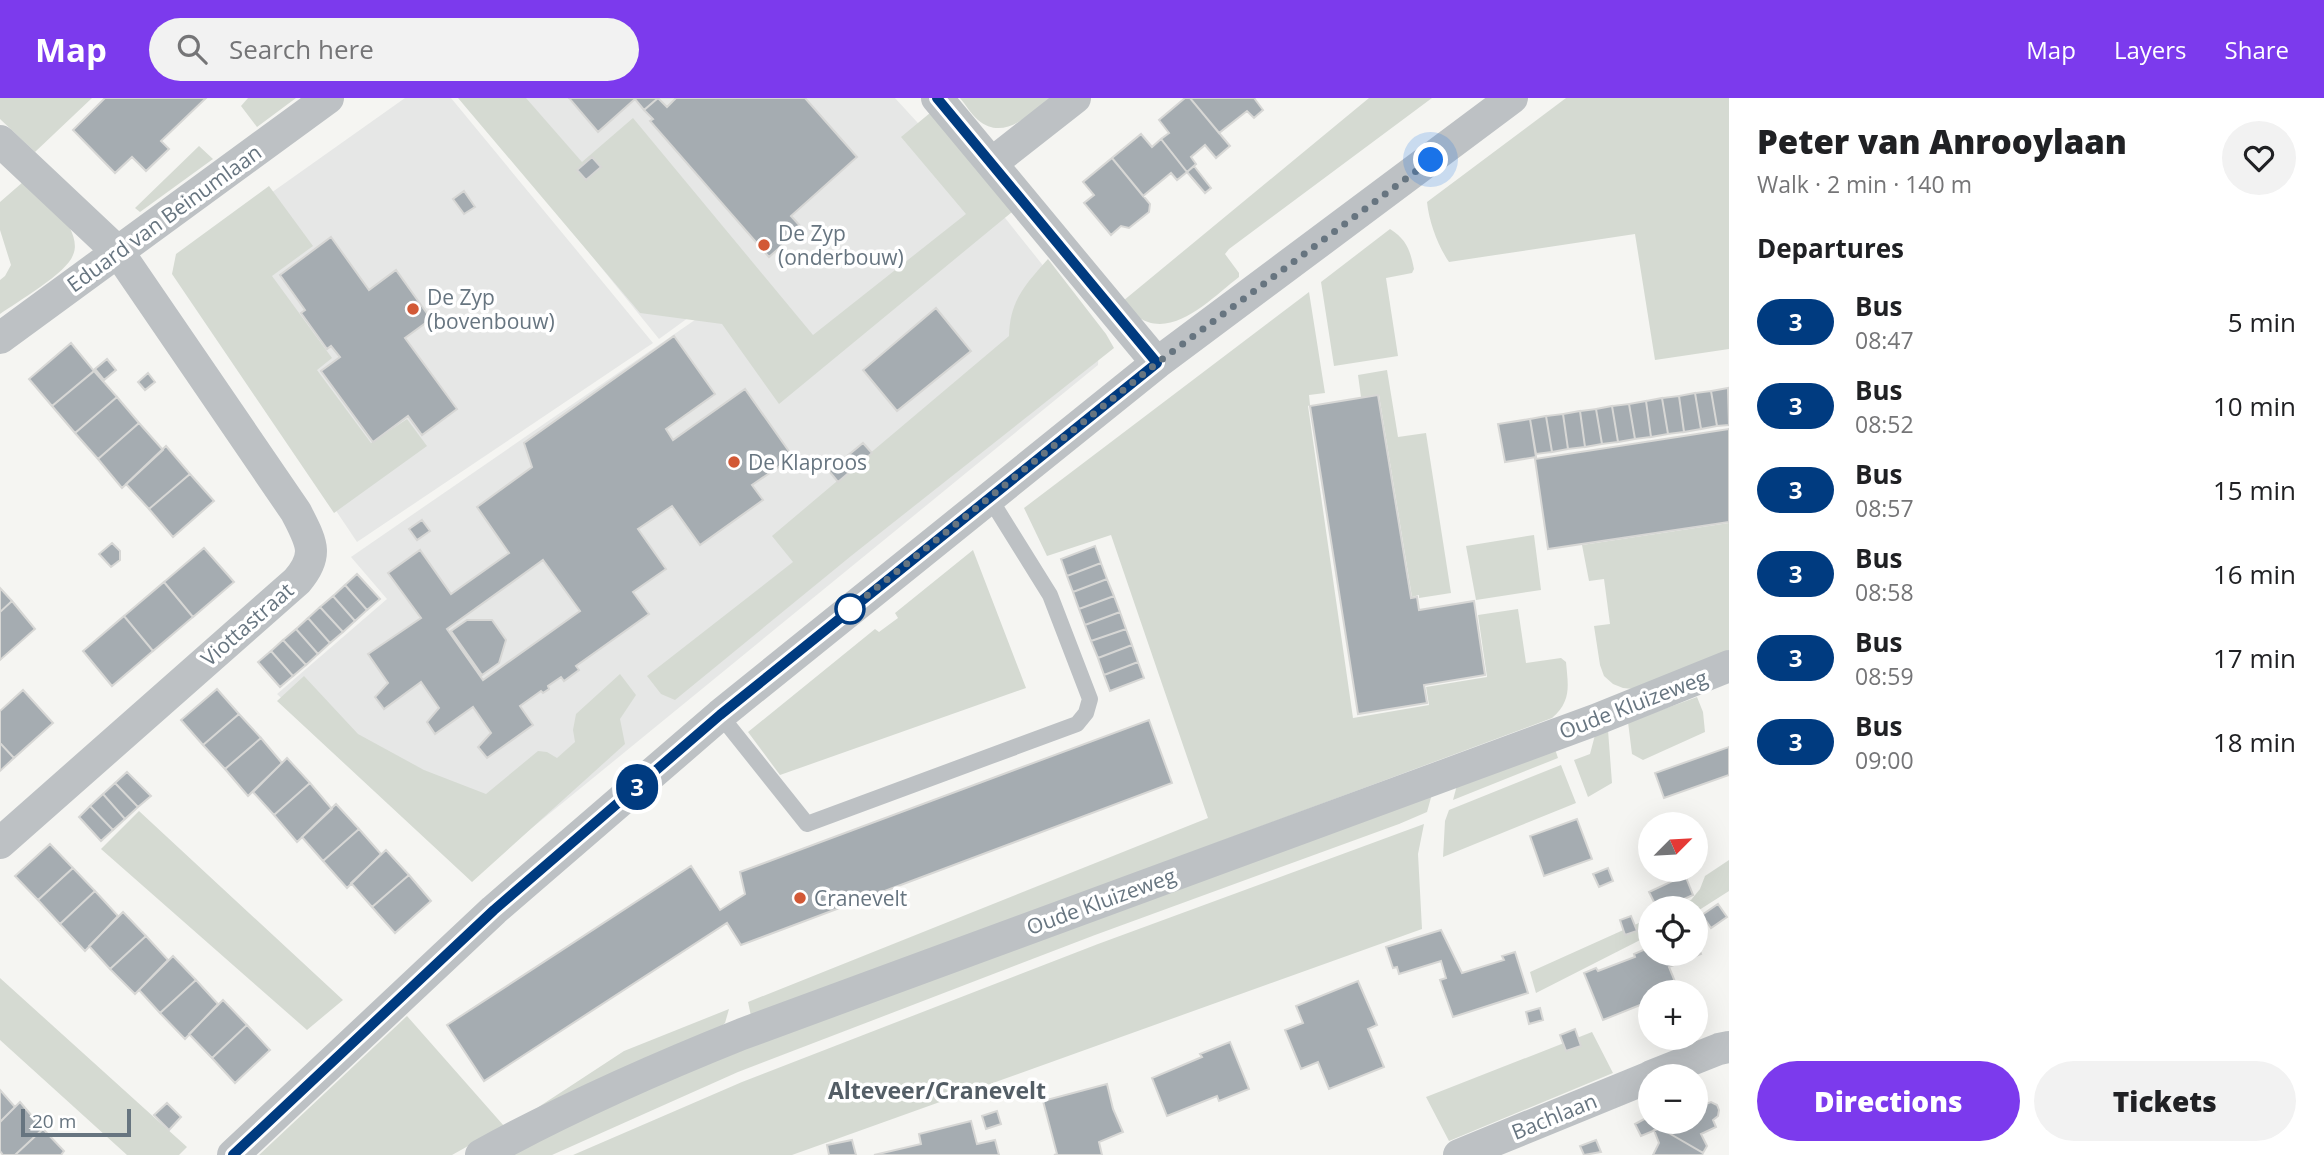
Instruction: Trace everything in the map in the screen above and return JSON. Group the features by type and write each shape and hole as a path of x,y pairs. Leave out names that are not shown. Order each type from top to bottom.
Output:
{"street":[{"name":"Eduard van Beinumlaan","path":"0,338 328,98"},
{"path":"937,98 1157,363"},
{"path":"992,163 1075,98"},
{"path":"233,1155 494,910 720,715 1157,363 1512,98"},
{"name":"Viottastraat","path":"0,141 119,253 296,512 312,553 309,567 297,582 0,843"},
{"name":"Oude Kluizeweg","path":"481,1155 629,1080 742,1034 1595,720 1729,666"},
{"name":"Bachlaan","path":"1682,1064 1729,1047"},
{"name":"Bachlaan","path":"1459,1155 1638,1082"}],"lane":[{"path":"720,715 807,824 1077,724 1086,713 1090,699 1050,595 989,497"}],"shaded area":[{"path":"0,98 92,98 35,152 0,119"},
{"path":"248,98 296,98 257,127 241,106"},
{"name":"De Zyp (bovenbouw)","path":"405,98 451,98 653,343 357,542 178,275 182,256"},
{"path":"458,98 526,98 582,162 633,118 813,335 966,214 901,137 930,113 1012,212 779,404 722,324 640,313"},
{"name":"De Zyp (onderbouw)","path":"464,98 895,98 994,206 796,360 736,283 659,339"},
{"path":"960,98 1050,98 1025,118 1007,127 997,128 978,120"},
{"path":"1369,98 1432,98 1229,249 1225,254 1239,277 1196,310 1185,317 1160,324 1140,319 1123,301"},
{"path":"1566,98 1729,98 1729,349 1655,360 1635,234 1449,262 1435,234 1427,202"},
{"path":"199,146 213,159 140,212 135,208"},
{"path":"23,182 70,228 75,248 69,262 61,270 0,314 0,280 11,265 0,230 0,202"},
{"path":"269,186 313,246 272,276 332,358 317,370 371,443 407,419 427,446 334,513 172,274 176,254"},
{"name":"De Klaproos","path":"998,209 1099,336 1098,365 472,877 277,694 387,599 351,557 734,293 796,367"},
{"path":"1390,229 1407,246 1414,269 1412,273 1386,278 1398,356 1334,366 1321,282"},
{"path":"1048,259 1114,348 851,556 675,700 661,694 647,676 793,562 772,536 1009,336 1012,312 1020,294"},
{"path":"1309,292 1325,393 1309,395 1308,406 1353,718 1429,705 1426,687 1487,677 1478,615 1518,609 1526,663 1561,658 1566,662 1566,699 1558,712 1552,718 751,1016 748,1002 1208,818 1111,535 1047,556 1024,508"},
{"path":"1387,370 1398,437 1426,433 1451,593 1412,597 1379,395 1361,397 1358,375"},
{"path":"1729,523 1729,650 1633,689 1613,684 1604,676 1600,665 1594,626 1610,624 1604,579 1589,581 1582,545"},
{"path":"1534,535 1541,590 1476,600 1466,546"},
{"path":"973,550 1026,688 780,775 748,732 875,629 879,632 898,618 895,613"},
{"path":"620,674 636,695 620,719 625,744 472,882 277,701 304,676 358,734 424,770 486,794 538,751 547,752 557,758 575,742 573,730 576,714"},
{"path":"1697,697 1703,712 1705,732 1643,760 1632,754 1628,722"},
{"path":"1608,730 1612,783 1588,797 1574,760 1590,754 1595,735"},
{"path":"1555,749 1558,758 1453,800 1457,785"},
{"path":"1561,765 1576,803 1443,857 1445,821 1449,810"},
{"path":"1432,794 1427,812 1399,824 1095,935 738,1072 552,1155 507,1155 691,1067"},
{"path":"139,811 343,1000 307,1030 101,849"},
{"path":"1424,824 1418,854 1422,929 792,1155 573,1155 742,1082 1098,944"},
{"path":"1729,860 1729,891 1708,904 1708,896 1694,896 1703,882 1708,882 1708,874"},
{"path":"1638,923 1638,941 1536,993 1530,972"},
{"path":"0,978 187,1147 179,1155 127,1155 0,1040"},
{"path":"729,1009 725,1023 718,1029 537,1108 624,1051"},
{"path":"407,1016 504,1126 452,1155 259,1155"},
{"path":"1592,1032 1613,1073 1449,1141 1426,1097"}],"building":[{"path":"105,98 206,98 161,141 169,149 146,171 132,157 115,173 73,130"},
{"path":"569,98 658,98 644,110 635,99 598,132"},
{"path":"658,98 667,107 676,98 805,98 857,157 791,216 802,228 769,257 650,121 653,119 644,110"},
{"path":"1185,98 1190,98 1230,146 1216,158 1205,145 1191,157 1196,164 1187,172 1161,139 1169,133 1159,120"},
{"path":"1190,98 1254,98 1263,110 1254,118 1247,111 1219,133"},
{"path":"1141,134 1152,147 1161,139 1187,172 1177,180 1171,173 1143,196 1112,158"},
{"path":"592,157 601,167 586,180 577,170"},
{"path":"1112,158 1150,204 1149,212 1129,228 1121,226 1111,235 1084,203 1094,195 1083,182"},
{"path":"1194,166 1211,188 1205,193 1187,172"},
{"path":"464,191 475,207 464,214 453,199"},
{"path":"331,237 369,290 396,270 431,319 405,338 457,409 422,435 408,416 373,442 321,371 340,357 331,346 327,349 301,313 305,310 280,275"},
{"path":"936,308 971,351 897,411 863,370"},
{"path":"674,336 715,394 666,429 673,440 745,389 793,457 752,485 763,500 700,545 672,506 638,529 666,569 633,592 649,614 576,666 579,670 564,681 561,677 548,686 549,689 543,693 541,691 520,706 533,725 487,758 478,747 491,733 473,707 435,734 427,722 439,708 421,682 384,709 375,697 388,683 368,654 421,618 388,573 420,550 451,594 509,553 477,507 532,467 524,443","holes":["543,560 580,611 483,680 447,629"]},
{"path":"71,343 94,371 52,406 29,379"},
{"path":"107,359 116,370 104,380 95,369"},
{"path":"94,371 117,397 75,433 52,406"},
{"path":"148,373 155,382 145,390 138,382"},
{"path":"1728,388 1729,425 1717,426 1711,391"},
{"path":"1711,391 1717,426 1701,429 1695,393"},
{"path":"1695,393 1701,429 1684,432 1679,396"},
{"path":"1378,395 1411,598 1417,597 1419,610 1474,601 1485,675 1424,685 1427,703 1358,714 1310,406"},
{"path":"1679,396 1684,432 1668,434 1662,398"},
{"path":"117,397 139,423 98,459 75,433"},
{"path":"1662,398 1668,434 1651,437 1646,401"},
{"path":"1646,401 1651,437 1635,439 1629,404"},
{"path":"1629,404 1635,439 1618,442 1612,406"},
{"path":"1612,406 1618,442 1602,444 1596,409"},
{"path":"1596,409 1602,444 1585,447 1580,411"},
{"path":"1580,411 1585,447 1568,449 1563,414"},
{"path":"1563,414 1568,449 1552,452 1546,416"},
{"path":"1546,416 1552,452 1536,454 1530,419"},
{"path":"1530,419 1536,457 1505,462 1498,424"},
{"path":"139,423 163,450 122,488 98,459"},
{"path":"1729,429 1729,522 1548,549 1535,459"},
{"path":"863,443 872,453 838,482 829,471"},
{"path":"166,446 190,474 149,509 126,484"},
{"path":"190,474 214,501 173,537 149,509"},
{"path":"422,520 430,531 417,540 409,529"},
{"path":"112,543 120,551 120,560 111,567 99,554"},
{"path":"1095,546 1101,563 1067,576 1061,559"},
{"path":"204,548 234,582 193,617 164,582"},
{"path":"1101,563 1107,579 1073,592 1067,576"},
{"path":"357,574 380,599 367,610 345,585"},
{"path":"1107,579 1114,596 1079,609 1073,592"},
{"path":"164,582 193,617 153,651 124,616"},
{"path":"345,585 367,610 355,621 333,596"},
{"path":"0,588 12,601 0,612"},
{"path":"333,596 355,621 343,632 320,607"},
{"path":"1114,596 1120,612 1085,625 1079,609"},
{"path":"12,601 35,629 0,660 0,612"},
{"path":"320,607 343,632 330,643 308,618"},
{"path":"1120,612 1126,629 1091,641 1085,625"},
{"path":"124,616 153,651 112,686 83,651"},
{"path":"308,618 330,643 318,654 296,629"},
{"path":"467,620 492,620 506,640 499,663 482,675 451,631"},
{"path":"296,629 318,654 306,665 283,640"},
{"path":"1126,629 1132,645 1098,658 1091,641"},
{"path":"283,640 306,665 293,676 271,651"},
{"path":"1132,645 1138,662 1104,675 1098,658"},
{"path":"271,651 293,676 280,687 258,662"},
{"path":"1138,662 1144,678 1110,691 1104,675"},
{"path":"217,689 239,714 203,745 181,720"},
{"path":"23,690 53,723 14,758 0,743 0,711"},
{"path":"239,714 261,738 225,769 203,745"},
{"name":"Cranevelt","path":"1149,720 1172,783 741,945 727,923 484,1081 447,1025 691,866 720,910 745,894 740,872"},
{"path":"261,738 282,763 248,796 225,769"},
{"path":"0,743 14,758 0,771"},
{"path":"1729,747 1729,775 1664,798 1655,773"},
{"path":"287,758 310,783 274,815 253,792"},
{"path":"127,772 151,796 138,807 115,783"},
{"path":"115,783 138,807 125,819 103,794"},
{"path":"310,783 332,809 297,842 274,815"},
{"path":"103,794 125,819 113,830 90,806"},
{"path":"336,804 359,829 323,861 302,837"},
{"path":"90,806 113,830 101,841 79,817"},
{"path":"1577,819 1592,859 1544,876 1530,836"},
{"path":"359,829 381,854 347,888 323,861"},
{"path":"50,844 73,868 38,900 15,876"},
{"path":"386,850 409,875 372,907 351,883"},
{"path":"73,868 95,891 60,924 38,900"},
{"path":"1608,868 1613,881 1599,887 1593,874"},
{"path":"409,875 431,901 395,933 372,907"},
{"path":"1670,882 1688,882 1693,895 1651,896 1649,892"},
{"path":"95,891 118,916 85,951 60,924"},
{"path":"1718,904 1727,917 1711,928 1708,924 1708,911"},
{"path":"123,912 146,936 110,969 89,946"},
{"path":"1631,916 1637,931 1625,935 1620,920"},
{"path":"1441,930 1462,973 1504,960 1502,956 1515,952 1528,993 1453,1017 1440,980 1446,978 1441,961 1399,974 1397,967 1393,968 1386,947"},
{"path":"146,936 168,960 135,994 110,969"},
{"path":"1638,952 1638,966 1671,966 1669,967 1674,980 1638,980 1638,1006 1603,1020 1584,973 1596,968 1598,971 1635,957 1634,954"},
{"path":"173,956 196,980 160,1013 139,990"},
{"path":"196,980 218,1004 185,1039 160,1013"},
{"path":"1358,981 1377,1025 1368,1029 1384,1067 1329,1089 1318,1062 1301,1069 1285,1030 1303,1023 1296,1006"},
{"path":"223,1000 247,1025 212,1058 189,1034"},
{"path":"1540,1008 1543,1020 1529,1024 1526,1012"},
{"path":"247,1025 270,1050 235,1083 212,1058"},
{"path":"1575,1029 1581,1046 1566,1051 1560,1035"},
{"path":"1230,1042 1249,1089 1219,1101 1217,1096 1167,1116 1152,1078"},
{"path":"1107,1084 1113,1109 1123,1132 1099,1142 1102,1155 1054,1155 1057,1154 1043,1101"},
{"path":"0,1090 15,1107 0,1122"},
{"path":"20,1102 43,1129 15,1155 3,1155 0,1151 0,1122"},
{"path":"1711,1102 1717,1105 1719,1110 1718,1116 1713,1120 1716,1127 1708,1131 1708,1103"},
{"path":"167,1103 181,1117 169,1130 154,1115"},
{"path":"997,1111 1001,1124 986,1129 982,1116"},
{"path":"971,1121 977,1144 995,1140 999,1155 874,1155 921,1144 919,1134"},
{"path":"43,1129 64,1151 61,1155 15,1155"},
{"path":"1656,1134 1670,1134 1703,1153 1653,1155 1659,1143"},
{"path":"1670,1134 1701,1134 1707,1146 1703,1153"},
{"path":"852,1140 856,1155 829,1155 827,1145"},
{"path":"1596,1140 1601,1152 1584,1155 1580,1146"}],"bus line":[{"name":"3","path":"233,1155 494,910 720,715 1157,363 937,98"}],"place":[{"name":"De Zyp (onderbouw)","path":"764,245"},
{"name":"De Zyp (bovenbouw)","path":"413,309"},
{"name":"De Klaproos","path":"734,462"},
{"name":"Cranevelt","path":"800,898"}],"district":[{"name":"Alteveer/Cranevelt","path":"937,1090"}],"route":[{"path":"850,609 844,614 1157,363 1431,160"}]}
